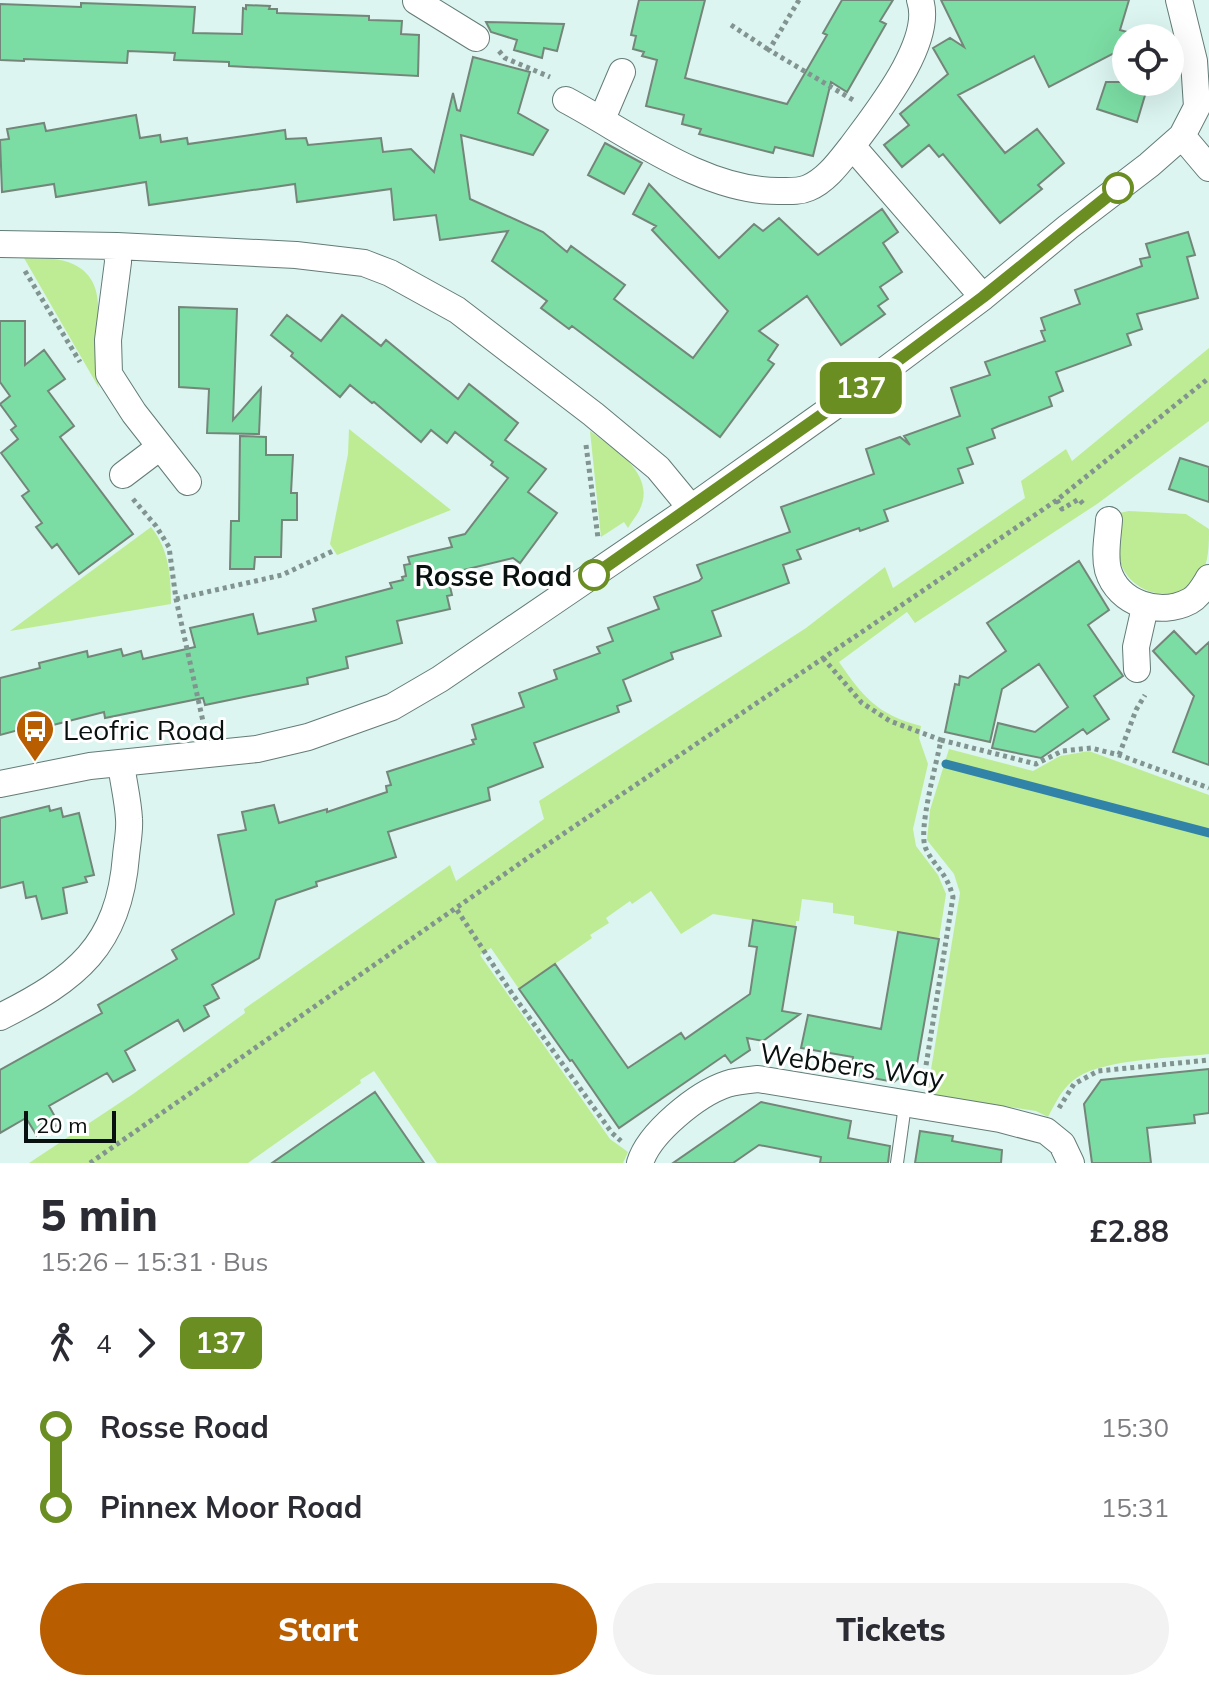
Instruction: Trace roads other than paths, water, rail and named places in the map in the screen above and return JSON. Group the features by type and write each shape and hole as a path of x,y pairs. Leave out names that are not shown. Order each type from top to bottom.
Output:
{"street":[{"path":"416,0 476,38"},
{"path":"566,100 698,173 766,191 808,188 830,173 852,146 907,66 920,36 924,13 920,0"},
{"path":"0,784 35,775 121,763 257,749 308,737 392,707 440,679 691,508 983,297 1182,136 1197,107 1194,61 1179,0"},
{"path":"602,119 622,72"},
{"path":"1182,136 1209,168"},
{"path":"852,146 983,297"},
{"path":"7,244 296,255 364,263 418,286 457,310 658,468 691,508"},
{"path":"117,246 118,262 108,340 109,374 122,396 188,482"},
{"path":"123,475 160,447"},
{"path":"1109,520 1109,571 1118,588 1145,607 1177,606 1192,600 1209,578"},
{"path":"1143,678 1136,647 1145,607"},
{"path":"0,1017 45,994 74,972 100,944 115,916 125,878 129,819 121,763"},
{"name":"Webbers Way","path":"641,1159 649,1143 680,1111 726,1084 758,1079 1000,1119 1046,1131 1062,1144 1071,1163"}],"lane":[{"path":"897,1163 912,1106"}],"waterway":[{"path":"946,764 1209,833"}],"place":[{"name":"Rosse Road","path":"594,575"},
{"name":"Leofric Road","path":"35,763"}]}
